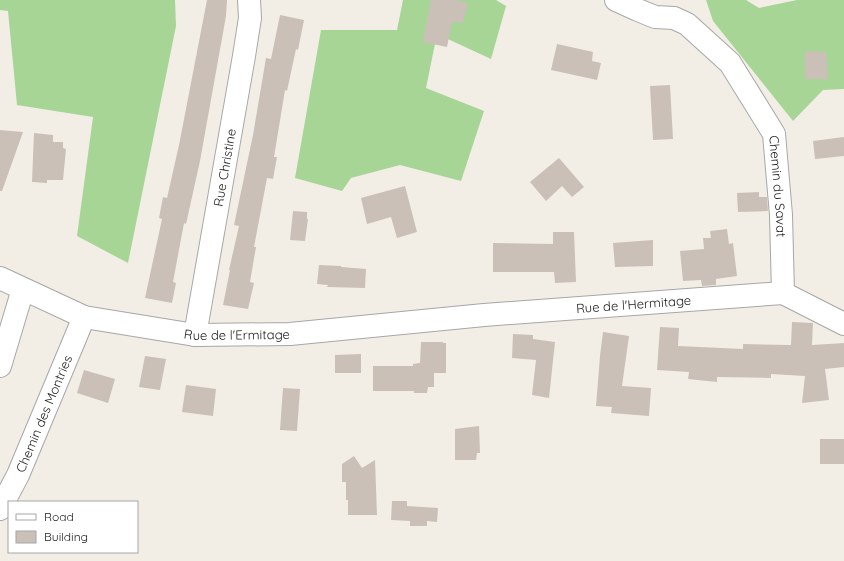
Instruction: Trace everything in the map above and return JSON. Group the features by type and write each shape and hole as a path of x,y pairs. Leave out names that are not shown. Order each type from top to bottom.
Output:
{"street":[{"name":"Rue Christine","path":"195,335 244,56 250,18 249,0"},
{"name":"Chemin du Savat","path":"616,0 655,17 674,18 687,24 730,62 774,134 781,215 783,293"},
{"name":"Rue de l'Ermitage","path":"0,278 84,317 195,335 290,334 484,315"},
{"path":"0,366 24,289"},
{"name":"Rue de l'Hermitage","path":"484,315 783,293"},
{"path":"783,293 844,324"},
{"name":"Chemin des Montries","path":"0,509 18,475 84,317"}],"green space":[{"path":"0,0 175,0 176,26 128,263 77,236 93,117 17,105 8,11 0,10"},
{"path":"403,0 496,0 506,6 491,59 437,34 426,88 484,111 461,181 400,165 351,178 342,191 295,178 321,30 397,30"},
{"path":"706,0 746,0 759,8 797,0 844,0 844,89 823,90 793,121 713,21"}],"building":[{"path":"207,0 227,0 226,16 200,161 186,224 184,223 173,282 176,283 172,303 145,298 162,219 159,218 163,197 167,198 179,145"},
{"path":"431,0 455,0 468,3 463,23 452,22 447,47 423,42"},
{"path":"280,15 304,20 287,91 285,90 274,157 277,157 273,179 267,178 254,247 256,247 250,282 254,283 248,309 223,305 239,226 234,225 253,135 266,58 271,59"},
{"path":"557,44 593,52 592,61 601,63 597,80 551,70"},
{"path":"805,51 826,52 828,79 805,79"},
{"path":"670,85 673,139 653,140 650,86"},
{"path":"0,130 23,132 2,191 0,191"},
{"path":"34,133 53,135 53,142 63,142 63,148 66,149 63,180 47,180 47,183 32,182"},
{"path":"844,137 844,156 815,159 813,141"},
{"path":"559,158 584,187 572,197 562,186 546,201 530,182"},
{"path":"405,186 417,232 397,238 391,217 367,224 361,198"},
{"path":"759,192 759,197 767,197 768,211 738,212 737,193"},
{"path":"293,211 307,212 308,219 305,241 290,240"},
{"path":"727,229 729,244 733,243 737,276 716,279 716,285 702,286 701,280 683,281 680,251 704,249 703,238 711,238 710,231"},
{"path":"553,232 574,232 576,282 555,283 554,272 493,272 493,243 553,244"},
{"path":"653,240 653,266 615,267 613,243"},
{"path":"319,265 366,269 365,288 327,287 328,285 317,284"},
{"path":"792,322 813,323 812,345 844,343 844,367 825,369 829,400 802,403 805,376 771,374 771,378 717,377 717,382 688,379 689,372 657,370 660,327 679,328 678,346 743,349 743,344 791,345"},
{"path":"603,332 629,336 622,386 651,388 649,416 611,413 612,407 596,406"},
{"path":"513,334 533,335 533,339 555,342 549,398 532,395 536,360 512,358"},
{"path":"421,342 446,343 446,373 434,373 434,387 428,387 427,393 414,393 414,391 373,391 373,366 413,366 413,364 420,363"},
{"path":"361,354 361,373 335,373 335,355"},
{"path":"145,356 166,359 160,390 139,387"},
{"path":"84,370 115,379 108,403 77,393"},
{"path":"186,385 216,389 213,416 182,412"},
{"path":"283,388 300,389 297,431 280,430"},
{"path":"479,426 480,453 477,453 476,460 455,460 455,429"},
{"path":"820,439 844,439 844,464 820,464"},
{"path":"354,456 362,468 375,460 377,515 348,515 346,482 342,482 342,464"},
{"path":"392,501 407,501 407,506 438,508 437,522 427,521 427,526 410,526 410,521 391,520"}]}
